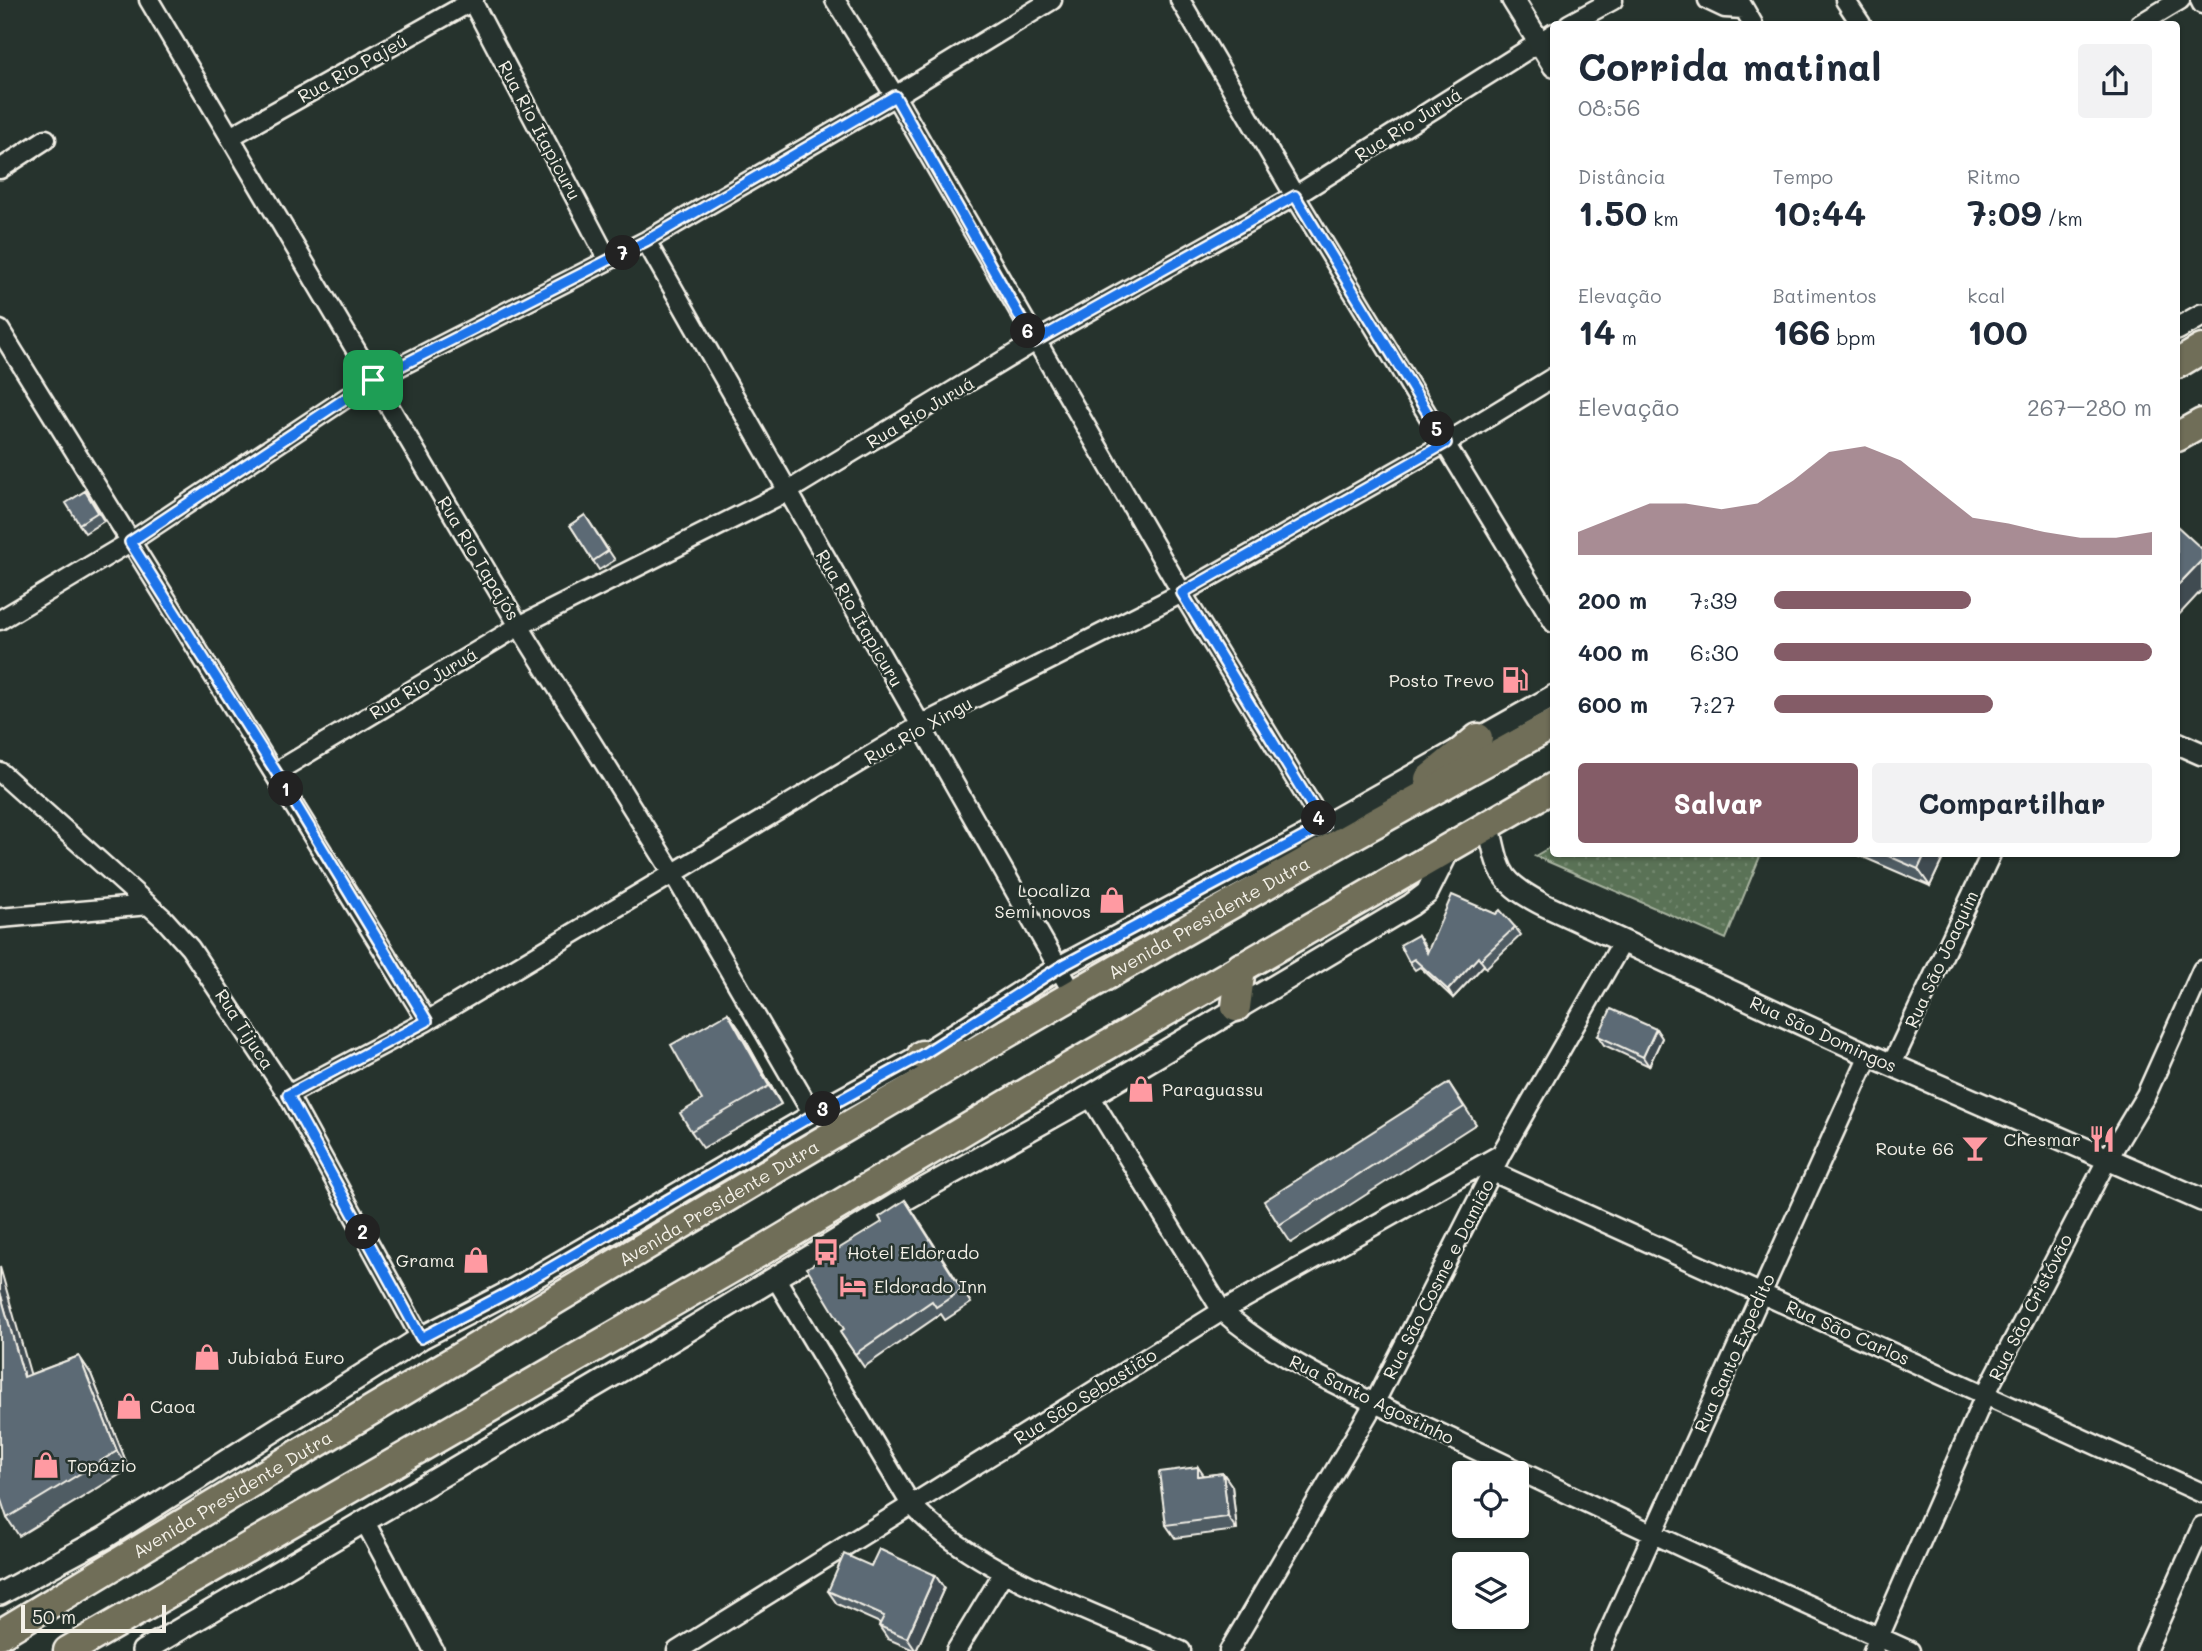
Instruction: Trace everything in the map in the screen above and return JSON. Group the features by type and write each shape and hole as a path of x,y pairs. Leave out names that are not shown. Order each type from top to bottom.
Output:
{"highway":[{"path":"2180,362 2202,349"},
{"path":"2180,435 2202,423"},
{"name":"Avenida Presidente Dutra","path":"0,1634 966,1055 1384,817 1550,726"},
{"path":"1384,817 1478,738"},
{"path":"68,1651 758,1253 1241,967 1550,789"},
{"path":"1236,1007 1241,967"},
{"path":"922,1055 966,1055"}],"street":[{"name":"Rua Rio Tapajós","path":"149,0 519,626 674,875 813,1115"},
{"name":"Rua Rio Pajeú","path":"230,137 473,0"},
{"name":"Rua Rio Itapicuru","path":"473,0 608,260"},
{"path":"835,0 895,96 1034,342 1182,593 1324,826"},
{"path":"0,620 130,542 373,380 646,241 895,96 1052,0"},
{"path":"1180,0 1295,196 1550,616"},
{"path":"1513,0 1546,37"},
{"path":"1574,21 1612,0"},
{"path":"1708,0 1725,8 1745,11"},
{"path":"1845,0 1859,21"},
{"path":"2145,21 2180,0"},
{"name":"Rua Rio Juruá","path":"276,772 519,626 788,491 1034,342 1295,196 1546,37"},
{"path":"0,169 46,139"},
{"name":"Rua Rio Itapicuru","path":"646,241 1074,995"},
{"path":"2180,327 2202,314"},
{"path":"0,330 276,772 427,1021"},
{"name":"Rua Rio Xingu","path":"288,1095 427,1021 921,725 1182,593 1446,443 1550,379"},
{"name":"Avenida Presidente Dutra","path":"1,1589 104,1538 421,1338 511,1291 813,1115 922,1055 1060,967 1324,826 1550,698"},
{"path":"2180,744 2202,754"},
{"name":"Rua Tijuca","path":"0,772 149,905 197,958 288,1095 421,1338"},
{"name":"Rua São Domingos","path":"1488,823 1496,865 1512,884 1544,905 1869,1055 2202,1200"},
{"path":"143,1651 365,1522 895,1205 1090,1096 1427,893 1451,845"},
{"name":"Rua São Joaquim","path":"1892,1064 1990,857"},
{"path":"0,918 149,905"},
{"name":"Rua São Cosme e Damião","path":"1229,1651 1375,1402 1502,1154 1623,941"},
{"name":"Rua São Cristóvão","path":"1876,1644 1986,1393 2107,1160 2146,1095 2202,970"},
{"name":"Rua Santo Expedito","path":"1600,1651 1869,1055"},
{"name":"Rua Santo Agostinho","path":"1090,1096 1222,1311 1247,1334 1375,1402 1876,1644 1910,1651"},
{"name":"Rua São Sebastião","path":"677,1651 910,1503 1222,1311 1502,1154"},
{"name":"Rua São Carlos","path":"1493,1172 2202,1493"},
{"path":"775,1277 910,1503 930,1525 961,1548 1004,1572 1181,1651"},
{"path":"365,1522 434,1651"},
{"path":"2146,1651 2202,1526"},
{"path":"956,1651 1004,1572"}],"green space":[{"path":"1550,847 1550,857 1760,857 1726,939 1535,856"}],"building":[{"path":"85,491 98,512 79,524 66,503"},
{"path":"585,515 608,551 593,561 570,525"},
{"path":"2180,529 2202,549 2202,560 2180,583"},
{"path":"1891,857 1924,857 1918,869"},
{"path":"1452,895 1496,914 1500,910 1515,927 1480,960 1478,957 1448,990 1414,959 1409,962 1400,945 1418,935 1427,953"},
{"path":"1611,1009 1656,1029 1643,1057 1598,1036"},
{"path":"728,1013 769,1086 691,1131 680,1113 702,1100 671,1045"},
{"path":"1449,1083 1464,1107 1279,1225 1264,1201"},
{"path":"905,1200 962,1290 936,1307 932,1301 855,1354 840,1332 844,1329 807,1268 882,1222 879,1217"},
{"path":"0,1292 24,1377 79,1356 117,1451 7,1518 0,1497"},
{"path":"1198,1467 1198,1476 1223,1473 1228,1517 1166,1525 1159,1472"},
{"path":"879,1549 935,1575 907,1638 879,1626 884,1616 828,1591 844,1554 871,1566"}],"place":[{"name":"Posto Trevo","path":"1515,680"},
{"name":"Localiza Semi novos","path":"1112,900"},
{"name":"Paraguassu","path":"1141,1089"},
{"name":"Chesmar","path":"2102,1139"},
{"name":"Route 66","path":"1975,1148"},
{"name":"Hotel Eldorado","path":"826,1252"},
{"name":"Grama","path":"476,1260"},
{"name":"Eldorado Inn","path":"853,1286"},
{"name":"Jubiabá Euro","path":"207,1357"},
{"name":"Caoa","path":"129,1406"},
{"name":"Topázio","path":"46,1465"}],"route":[{"path":"895,96 1034,342 1295,196 1446,443 1182,593 1324,826 1060,967 922,1055 813,1115 511,1291 421,1338 288,1095 427,1021 276,772 130,542 373,380 646,241 895,96"}]}
